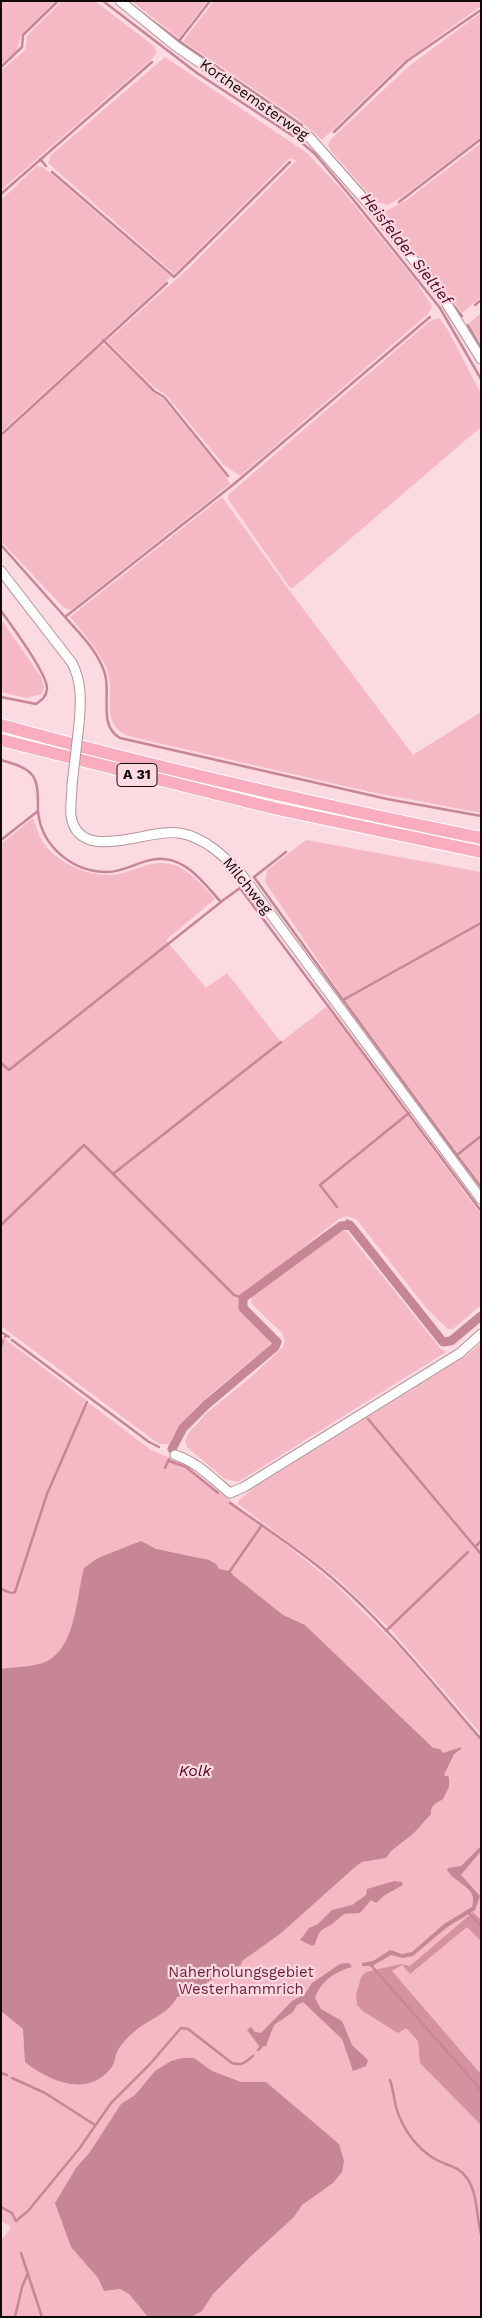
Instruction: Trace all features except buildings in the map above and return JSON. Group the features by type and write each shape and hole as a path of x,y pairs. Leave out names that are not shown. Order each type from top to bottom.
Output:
{"highway":[{"name":"A 31","path":"1,725 91,750 249,789 481,838"},
{"name":"A 31","path":"1,740 273,808 481,852"}],"street":[{"name":"Kortheemsterweg","path":"120,1 177,47 310,138 373,209 440,294 481,359"},
{"name":"Milchweg","path":"1,571 72,663 77,673 81,702 72,785 71,815 75,826 83,837 107,843 158,833 180,833 205,843 225,857 242,875 481,1199"},
{"path":"175,1455 199,1467 230,1493 252,1482 460,1353 481,1334"}],"green space":[{"path":"1,1 55,1 21,35 17,50 1,64"},
{"path":"62,1 95,1 154,46 157,52 152,59 1,190 1,71 25,50 27,36"},
{"path":"131,1 207,1 179,38"},
{"path":"214,1 481,1 481,6 403,62 322,140 297,118 183,41"},
{"path":"481,13 481,137 402,197 388,205 376,202 330,150 328,145 330,140 409,66"},
{"path":"165,57 307,153 342,190 415,280 432,306 428,314 240,476 224,465 166,395 154,387 107,341 190,267 296,161 290,158 174,274 48,163 51,155"},
{"path":"481,143 481,297 462,313 384,212 407,200"},
{"path":"37,166 43,167 171,277 1,432 1,200"},
{"path":"481,313 481,344 469,323"},
{"path":"439,318 448,330 481,394 481,427 293,588 290,588 228,499 229,494 430,321"},
{"path":"101,345 105,345 153,392 163,399 224,473 230,484 71,610 64,608 1,541 1,437"},
{"path":"222,497 413,755 481,712 481,813 366,791 128,736 113,723 110,706 109,676 106,667 90,641 70,617"},
{"path":"1,619 41,677 44,687 42,694 26,698 1,692"},
{"path":"33,818 41,839 47,848 64,862 75,867 97,874 108,875 161,863 177,866 198,881 215,899 166,940 206,988 227,973 281,1042 326,1007 340,1023 481,1215 481,1305 453,1329 448,1329 427,1309 357,1220 347,1216 339,1219 241,1296 241,1309 270,1338 270,1345 201,1403 177,1430 169,1444 159,1444 1,1326 1,844"},
{"path":"306,840 481,872 481,1184 346,1002 265,882 267,870"},
{"path":"340,1231 346,1231 440,1348 446,1352 238,1482 225,1479 187,1447 185,1441 189,1432 208,1412 252,1376 283,1347 285,1341 282,1333 251,1303 252,1297"},
{"name":"Naherholungsgebiet Westerhammrich","path":"1,1336 86,1400 85,1403 87,1405 89,1403 151,1450 186,1465 334,1583 399,1647 481,1740 481,2317 1,2317 1,2241 11,2227 1,2221 1,1590 11,1595 13,1589 8,1592 1,1588"},
{"path":"481,1343 481,1734 392,1631 338,1579 238,1504 239,1500 255,1487 466,1356"}],"shaded area":[{"path":"473,1912 481,1920 481,1941 467,1927 410,1974 402,1965 392,1971 479,2072 481,2070 481,2125 420,2063 418,2041 406,2028 398,2033 364,2012 357,2005 356,1995 361,1977 366,1972 401,1964 410,1966"}],"water":[{"name":"Kolk","path":"141,1541 156,1549 209,1560 216,1564 219,1569 230,1571 283,1615 305,1625 433,1748 440,1749 443,1753 461,1747 461,1749 454,1754 444,1775 449,1777 449,1787 443,1799 433,1806 431,1814 414,1833 391,1851 386,1858 362,1862 280,1934 242,1961 241,1965 209,1981 193,1993 177,1997 163,2013 139,2028 122,2044 118,2049 112,2067 103,2077 92,2082 69,2084 46,2076 25,2062 23,2029 1,2011 1,1669 43,1663 54,1657 68,1636 73,1622 84,1568 98,1558"},
{"path":"481,1846 481,1851 461,1875 480,1896 475,1910 446,1928 413,1956 403,1958 391,1955 372,1966 362,1966 362,1963 373,1961 390,1950 402,1954 412,1952 444,1924 472,1907 473,1900 469,1890 447,1870 448,1868 461,1866"},
{"path":"394,1881 402,1882 403,1885 385,1895 376,1903 371,1900 360,1913 344,1914 319,1933 315,1944 312,1946 300,1940 309,1928 318,1924 332,1910 352,1905 366,1895 367,1889"},
{"path":"349,1963 352,1967 340,1971 329,1978 317,1992 315,1998 321,2009 342,2021 352,2045 368,2060 366,2066 353,2071 342,2039 303,2002 297,2005 293,2012 274,2025 266,2046 260,2047 247,2030 251,2027 255,2032 261,2033 292,2001 305,1994 312,1983 340,1964"},
{"path":"182,2058 194,2058 212,2071 241,2082 266,2082 339,2144 344,2161 342,2172 333,2183 302,2205 294,2217 213,2294 202,2311 191,2317 148,2317 129,2294 120,2289 104,2291 98,2278 71,2247 55,2203 76,2168 90,2152 121,2104 135,2095 155,2071 171,2061"}],"waterway":[{"path":"1,67 22,47 23,35 58,1"},
{"name":"Heisfelder Sieltief","path":"103,1 197,73 293,136"},
{"path":"179,41 210,1"},
{"path":"130,4 179,41 302,125"},
{"path":"334,132 407,61 481,10"},
{"path":"1,194 152,62"},
{"path":"310,132 381,211 397,233"},
{"path":"399,202 481,139"},
{"name":"Heisfelder Sieltief","path":"301,142 315,154 352,198 440,308 481,379"},
{"path":"40,159 46,166"},
{"path":"52,172 174,277 290,162"},
{"path":"1,435 167,283"},
{"path":"449,300 462,316"},
{"path":"475,305 481,300"},
{"path":"1,545 65,617 234,484 430,317"},
{"path":"468,325 481,348"},
{"path":"103,340 154,391 164,397 228,476"},
{"path":"1,611 36,661 46,682 47,689 46,694 36,704 1,697"},
{"path":"65,617 88,643 102,666 106,682 107,718 113,733 120,738 387,799 481,816"},
{"path":"1,760 22,767 33,776 36,782 38,811 1,840"},
{"path":"1,1063 9,1070 221,902 203,881 189,869 173,861 164,859 150,860 109,872 96,871 72,863 61,855 45,836 40,824 38,811"},
{"path":"286,852 254,877 343,1000 481,923"},
{"path":"222,901 240,888 481,1211"},
{"path":"343,1000 457,1155 481,1136"},
{"path":"113,1174 281,1042"},
{"path":"337,1207 320,1185 409,1113"},
{"path":"1,1225 84,1145 234,1295 243,1298"},
{"path":"457,1155 481,1187"},
{"path":"347,1220 350,1225"},
{"path":"172,1449 183,1428 206,1405 275,1347 277,1342 243,1308 243,1298 341,1226 350,1225 443,1342 451,1341 481,1316"},
{"path":"1,1332 6,1335"},
{"path":"5,1337 6,1335 9,1337"},
{"path":"12,1340 149,1442 159,1447"},
{"path":"1,1346 3,1341"},
{"path":"1,1589 11,1593 15,1592 47,1494 87,1402"},
{"path":"368,1419 481,1554"},
{"path":"165,1468 169,1459"},
{"path":"169,1461 186,1467 218,1493"},
{"path":"230,1503 306,1557 352,1595 409,1655 481,1739"},
{"path":"230,1571 262,1525"},
{"path":"475,1547 481,1541"},
{"path":"386,1631 468,1552"},
{"path":"469,1913 481,1926"},
{"path":"370,1964 481,2090"},
{"path":"1,2207 12,2213 16,2221 28,2211 79,2149 111,2103 150,2064 181,2028 188,2029 232,2063 241,2064 253,2056"},
{"path":"258,2050 261,2047"},
{"path":"1,2073 7,2075"},
{"path":"12,2078 45,2093 95,2125"},
{"path":"390,2080 396,2107 411,2137 428,2154 464,2174 471,2184 481,2234"},
{"path":"21,2253 42,2317"},
{"path":"15,2317 22,2287 27,2275"}]}
